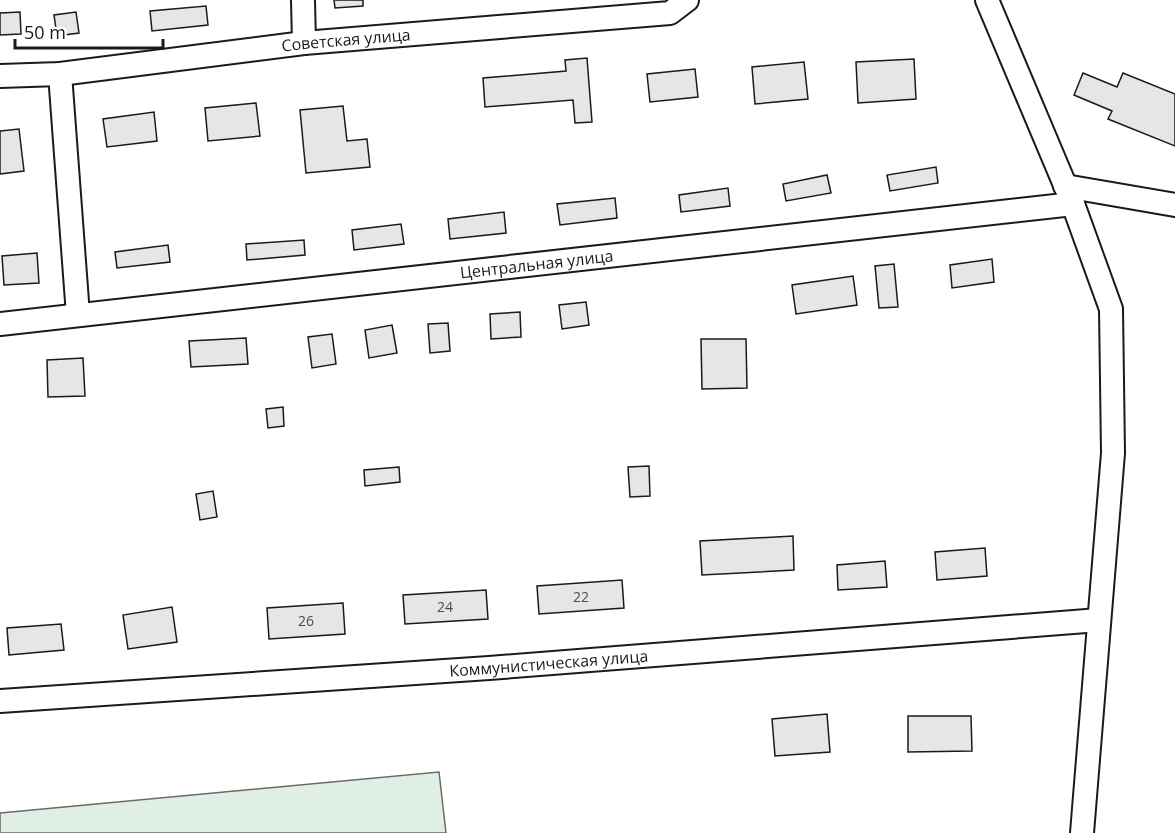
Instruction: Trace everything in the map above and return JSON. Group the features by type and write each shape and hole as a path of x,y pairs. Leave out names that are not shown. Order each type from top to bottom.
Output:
{"street":[{"path":"303,0 303,44"},
{"name":"Советская улица","path":"0,76 60,74 303,44 670,13 687,0"},
{"path":"987,0 1069,195 1111,309 1113,453 1082,833"},
{"path":"60,74 78,315"},
{"name":"Центральная улица","path":"0,324 1069,195 1175,205"},
{"name":"Коммунистическая улица","path":"0,701 489,668 1100,620"}],"green space":[{"path":"439,772 446,833 0,833 0,813"}],"building":[{"path":"334,0 363,0 363,6 335,8"},
{"path":"206,6 208,25 152,31 150,11"},
{"path":"20,12 21,34 0,35 0,13"},
{"path":"76,12 79,33 57,36 54,15"},
{"path":"587,58 592,122 575,123 573,100 485,107 483,78 566,71 565,60"},
{"path":"914,59 916,99 858,103 856,62"},
{"path":"804,62 808,99 755,104 752,67"},
{"path":"695,69 698,97 650,102 647,74"},
{"path":"1083,73 1117,87 1123,73 1175,94 1175,146 1108,119 1112,111 1074,95"},
{"path":"256,103 260,136 208,141 205,108"},
{"path":"343,106 347,141 367,139 370,167 306,173 300,110"},
{"path":"154,112 157,141 107,147 103,119"},
{"path":"19,129 24,171 0,174 0,131"},
{"path":"936,167 938,183 890,191 887,175"},
{"path":"827,175 831,193 786,201 783,184"},
{"path":"728,188 730,206 681,212 679,195"},
{"path":"615,198 617,218 560,225 557,204"},
{"path":"504,212 506,233 450,239 448,219"},
{"path":"401,224 404,244 354,250 352,230"},
{"path":"304,240 305,255 247,260 246,244"},
{"path":"168,245 170,262 117,268 115,252"},
{"path":"37,253 39,283 4,285 2,256"},
{"path":"992,259 994,282 952,288 950,265"},
{"path":"894,264 898,307 879,308 875,266"},
{"path":"853,276 857,305 796,314 792,285"},
{"path":"586,302 589,325 562,329 559,305"},
{"path":"520,312 521,337 491,339 490,314"},
{"path":"448,323 450,351 430,353 428,324"},
{"path":"392,325 397,353 369,358 365,330"},
{"path":"332,334 336,364 312,368 308,337"},
{"path":"246,338 248,364 191,367 189,341"},
{"path":"701,339 746,339 747,388 702,389"},
{"path":"83,358 85,396 48,397 47,360"},
{"path":"283,407 284,426 268,428 266,409"},
{"path":"649,466 650,496 630,497 628,467"},
{"path":"399,467 400,482 365,486 364,470"},
{"path":"213,491 217,517 200,520 196,494"},
{"path":"793,536 794,570 702,575 700,541"},
{"path":"985,548 987,576 937,580 935,552"},
{"path":"885,561 887,587 838,590 837,565"},
{"path":"622,580 624,608 539,614 537,586"},
{"path":"486,590 488,619 405,624 403,595"},
{"path":"343,603 345,634 269,639 267,608"},
{"path":"172,607 177,642 128,649 123,615"},
{"path":"61,624 64,650 9,655 7,628"},
{"path":"827,714 830,752 775,756 772,719"},
{"path":"908,716 971,716 972,751 908,752"}]}
